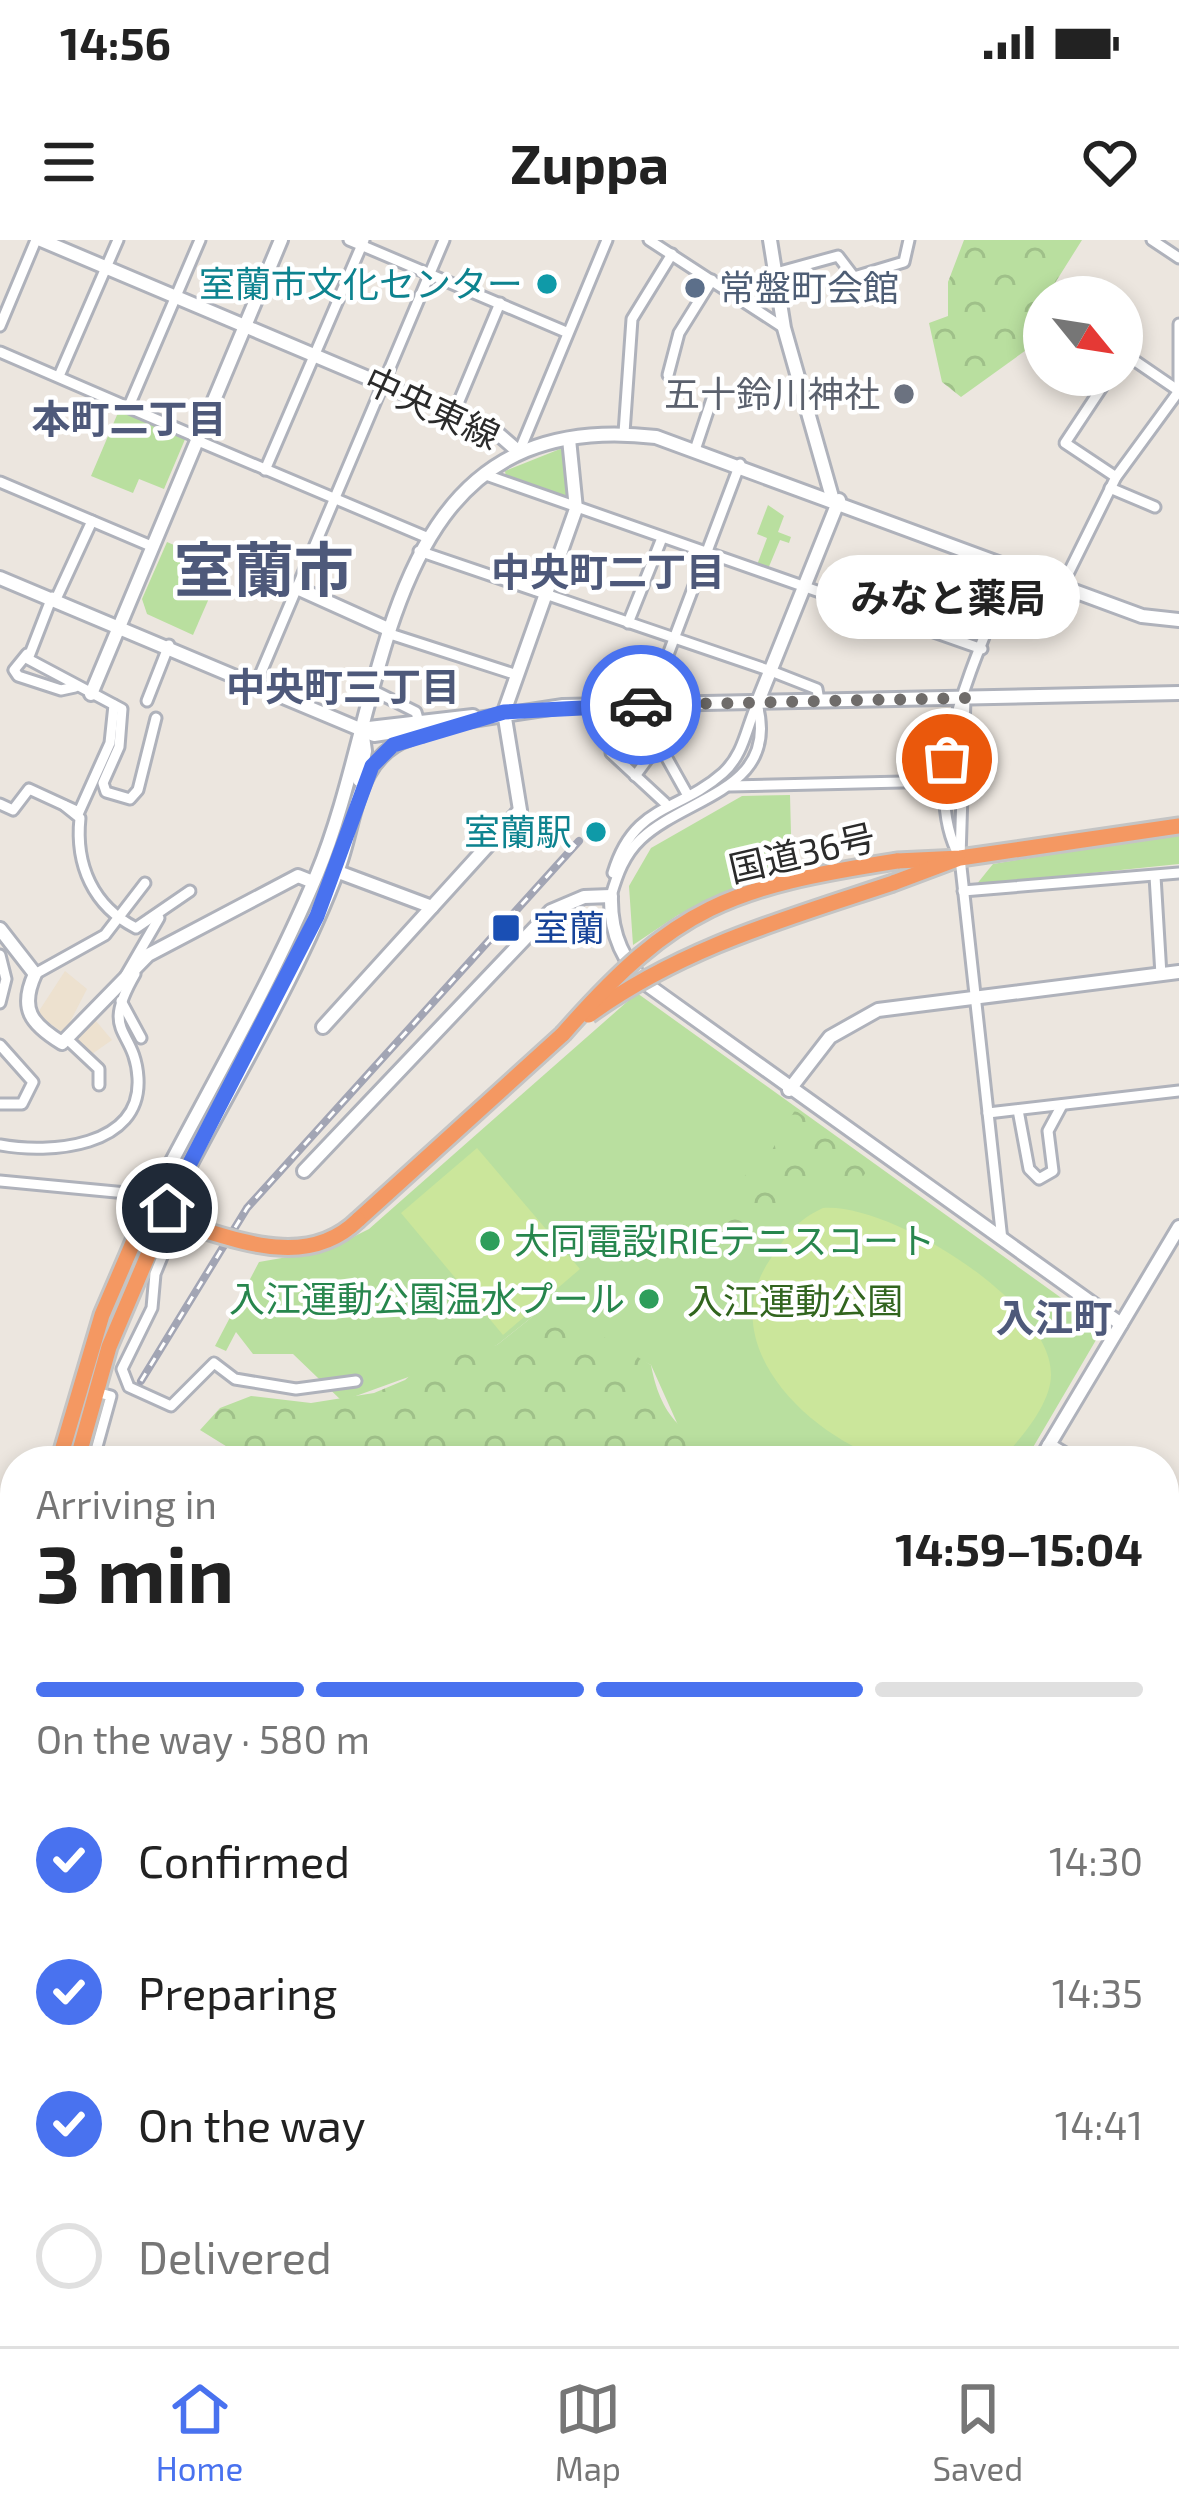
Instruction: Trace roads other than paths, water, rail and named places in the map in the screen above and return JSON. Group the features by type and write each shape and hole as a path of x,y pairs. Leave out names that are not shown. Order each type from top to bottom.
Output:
{"highway":[{"name":"国道36号","path":"174,1215 285,1249 329,1239 358,1220 563,1034 633,958 687,919 775,884 897,861 960,858 1179,826"},
{"name":"国道36号","path":"563,1034 649,974 704,947 801,909 960,858"},
{"path":"81,1446 132,1283 174,1215"},
{"path":"63,1446 102,1315 174,1215"}],"street":[{"name":"中央東線","path":"38,240 454,413 496,432 519,452 450,507 423,544 387,631 362,728"},
{"path":"0,326 38,240"},
{"path":"59,376 118,240"},
{"path":"129,406 200,240"},
{"path":"91,694 281,240"},
{"path":"349,240 566,332"},
{"path":"257,682 444,240"},
{"path":"519,452 608,240"},
{"path":"649,240 784,328"},
{"path":"770,240 784,328 835,499 735,760 687,794 665,803 628,839 615,864 610,896 617,941 633,972 789,1090 1121,1324"},
{"path":"839,243 838,256 854,277 863,278 904,262 909,240"},
{"path":"1152,240 1179,258"},
{"path":"265,470 362,243"},
{"path":"624,433 632,319 672,254"},
{"path":"776,273 838,256"},
{"path":"668,375 680,333 712,280"},
{"path":"0,291 12,296"},
{"path":"454,413 500,303"},
{"path":"1062,586 1116,477 1179,391 1179,324"},
{"path":"0,352 129,406 423,544 546,594 817,689 820,701"},
{"path":"1143,367 1179,391"},
{"path":"695,450 713,396"},
{"path":"1096,396 1065,443 1116,477"},
{"path":"519,452 569,439 624,433 695,450 1142,616 1179,620"},
{"path":"323,1027 520,810 504,712 576,509 569,439"},
{"path":"649,705 740,464"},
{"path":"486,475 982,649"},
{"path":"0,482 151,546"},
{"path":"1110,488 1155,507"},
{"path":"75,687 61,690 18,676 14,670 27,654 92,520"},
{"path":"628,623 662,538"},
{"path":"960,858 950,839 946,781 956,713 1012,567"},
{"path":"0,578 362,728 465,727 480,717 504,712 649,705 1179,693"},
{"path":"297,588 387,631 517,675"},
{"path":"147,701 169,645"},
{"path":"27,654 31,662 122,709 119,747 103,782 115,797 130,800 139,790 156,718"},
{"path":"372,690 407,706 422,728"},
{"path":"965,698 958,794 960,858 1002,1240"},
{"path":"610,896 640,839 730,786 758,748 762,724 757,704"},
{"path":"0,804 13,810 29,789 79,812 110,742 114,705"},
{"path":"362,728 362,789"},
{"path":"356,1381 296,1389 235,1379 214,1363 171,1406 159,1405 129,1387 122,1370 152,1308 154,1274 174,1215 315,878 362,728"},
{"path":"174,1215 338,868 362,789 388,748 422,728"},
{"path":"654,735 623,732 612,739 611,753 665,803"},
{"path":"654,735 687,794"},
{"path":"635,776 649,757 654,735"},
{"path":"730,786 946,781"},
{"path":"65,806 80,818 88,883 119,919 136,928 190,891"},
{"path":"146,883 89,948 35,974 26,994 27,1012 38,1028 62,1043 143,959 298,876 315,878 338,868 432,907"},
{"path":"963,891 1179,873"},
{"path":"1155,876 1161,975"},
{"path":"304,1171 551,911 584,897 610,896"},
{"path":"126,975 162,914"},
{"path":"0,929 35,974"},
{"path":"0,955 7,979 0,1003"},
{"path":"0,1145 49,1150 87,1142 117,1128 135,1098 138,1080 118,1031 121,1001 143,959"},
{"path":"789,1090 830,1037 861,1017 973,994 1179,972"},
{"path":"121,1001 141,1038"},
{"path":"66,1038 99,1069 98,1081"},
{"path":"0,1046 33,1082 22,1103 0,1104"},
{"path":"988,1113 1179,1091"},
{"path":"1018,1110 1030,1169 1039,1179 1053,1171 1048,1131 1062,1105"},
{"path":"0,1181 136,1194 174,1215"},
{"path":"1049,1445 1179,1227"},
{"path":"96,1392 111,1396 97,1446"}],"railway":[{"path":"141,1381 247,1208 579,841"}],"place":[{"name":"室蘭市文化センター","path":"547,284"},
{"name":"常盤町会館","path":"695,288"},
{"name":"五十鈴川神社","path":"904,394"},
{"name":"みなと薬局","path":"947,759"},
{"name":"室蘭駅","path":"596,832"},
{"name":"室蘭","path":"506,928"},
{"name":"大同電設IRIEテニスコート","path":"490,1241"},
{"name":"入江運動公園温水プール","path":"649,1299"}],"district":[{"name":"本町二丁目","path":"129,419"},
{"name":"室蘭市","path":"264,571"},
{"name":"中央町二丁目","path":"608,572"},
{"name":"中央町三丁目","path":"343,687"},
{"name":"入江町","path":"1054,1318"}],"park label":[{"name":"入江運動公園","path":"795,1301"}]}
